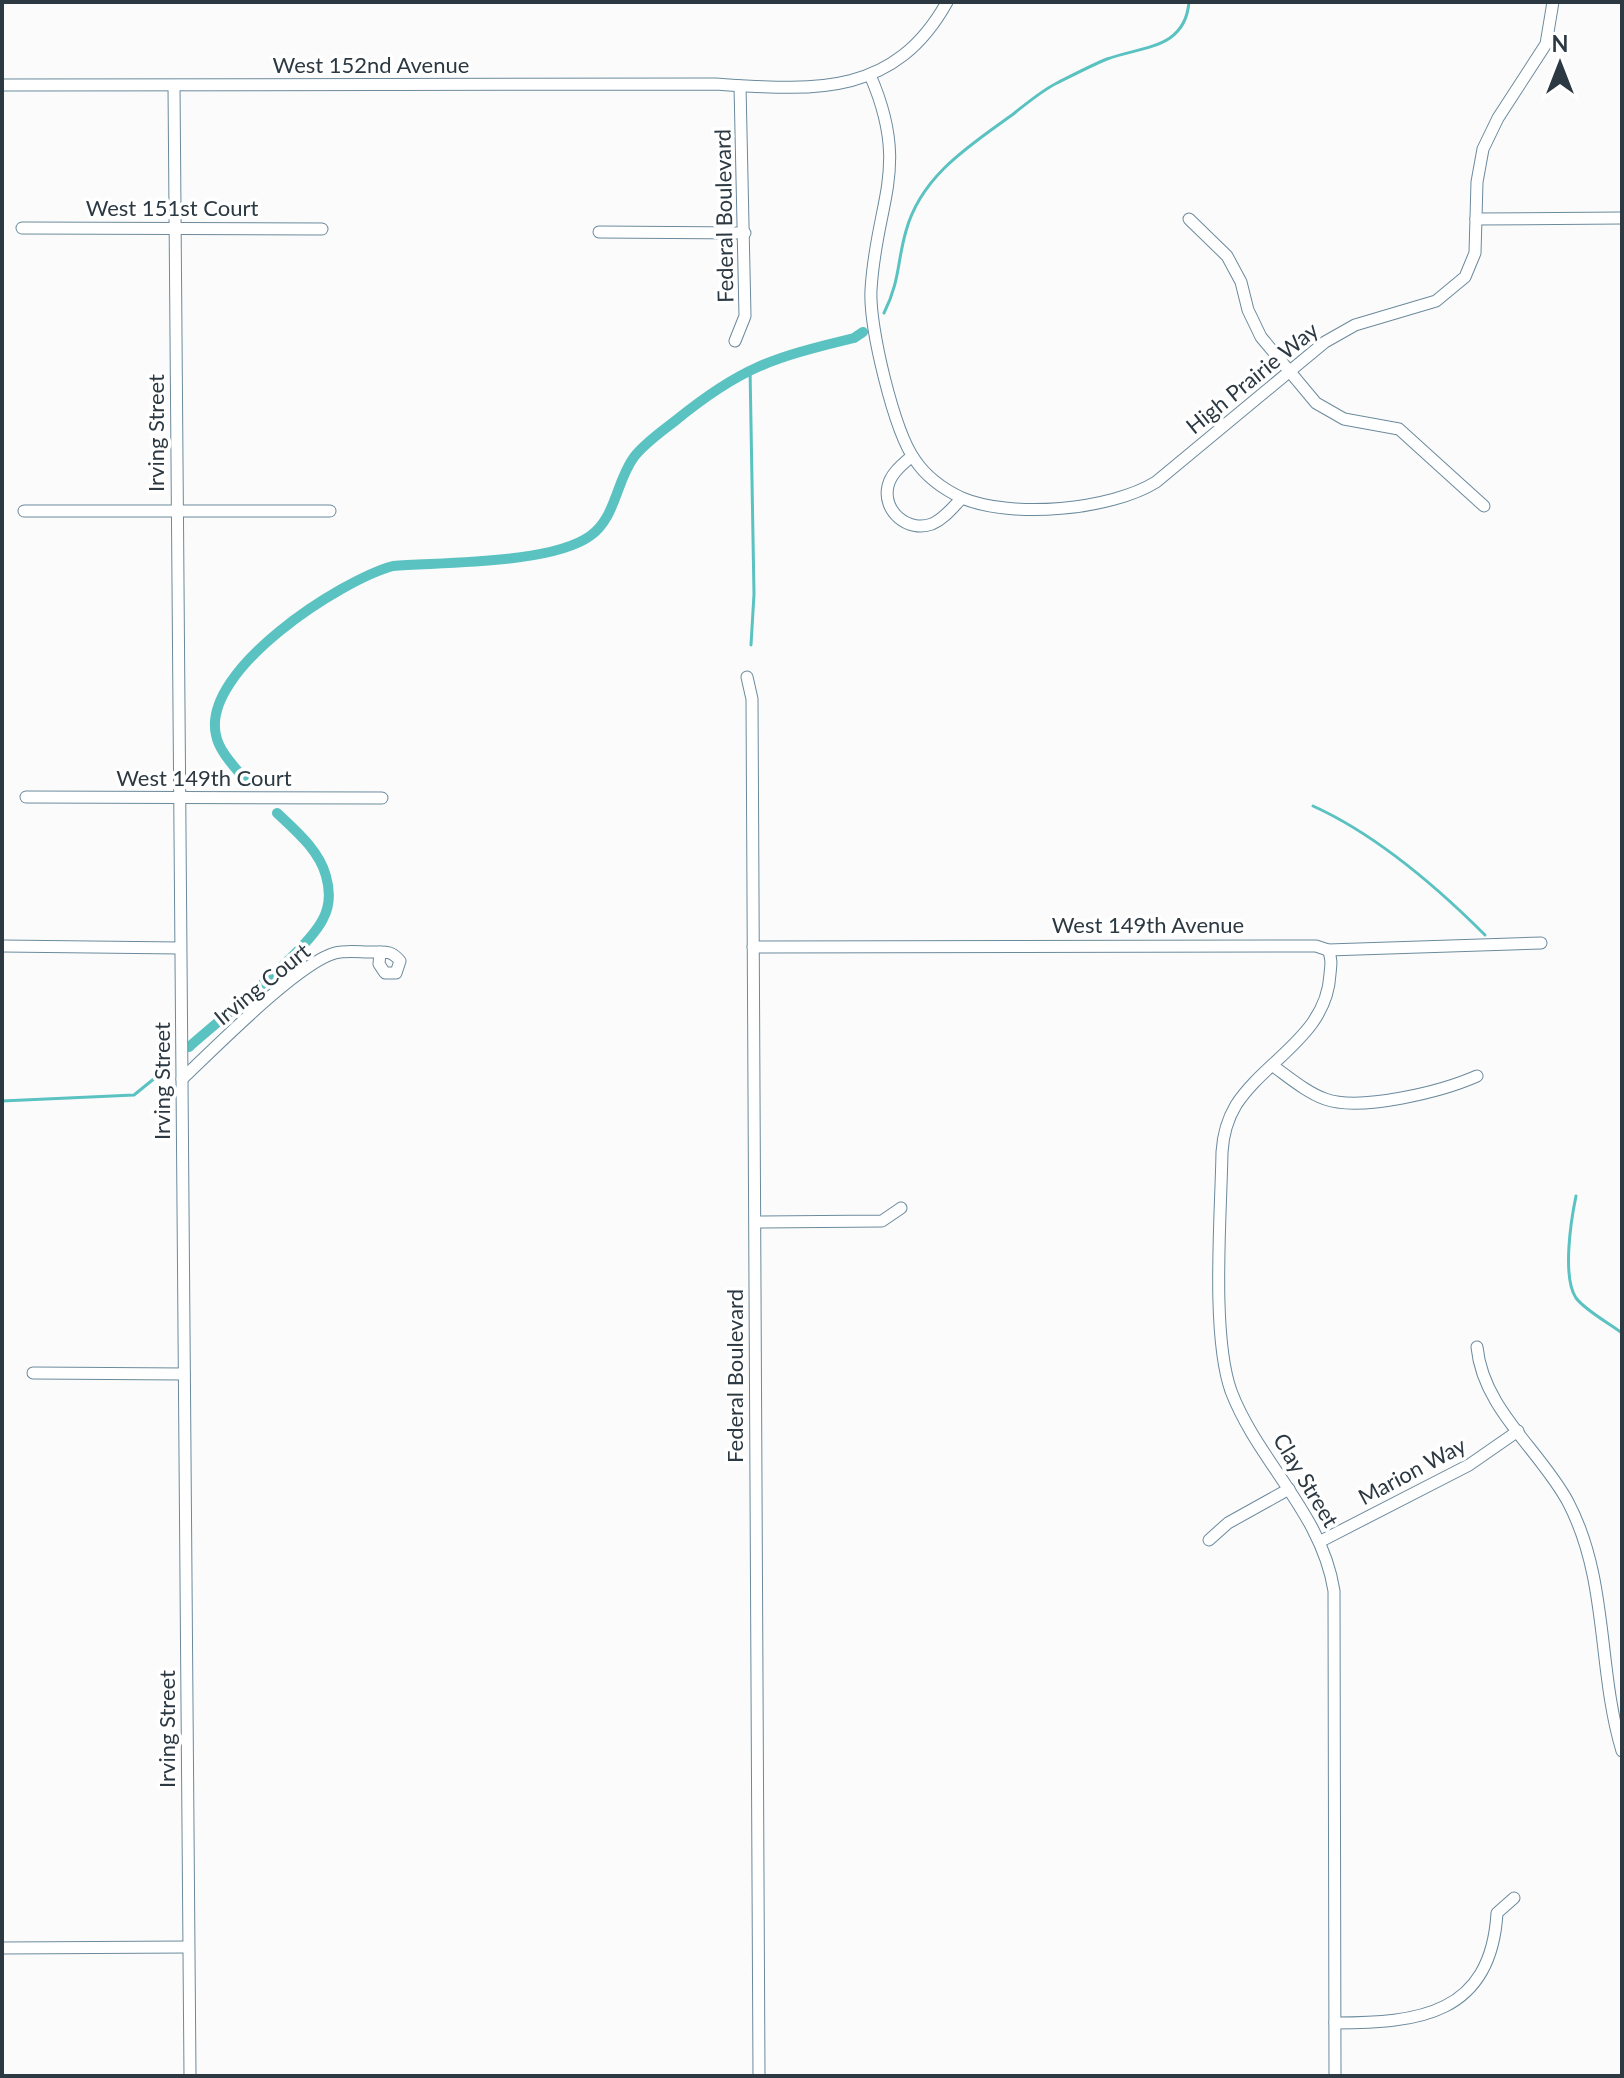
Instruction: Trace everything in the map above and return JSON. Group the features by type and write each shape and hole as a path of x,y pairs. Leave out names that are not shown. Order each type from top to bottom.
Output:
{"street":[{"path":"870,75 914,47 947,2"},
{"name":"High Prairie Way","path":"870,75 887,117 892,157 872,280 872,317 899,426 912,456 936,483 962,498 999,507 1093,506 1124,499 1156,482 1339,333 1436,301 1457,287 1475,253 1483,149 1498,118 1546,44 1553,2"},
{"name":"West 152nd Avenue","path":"2,85 811,88 870,75"},
{"name":"Irving Street","path":"174,86 190,2076"},
{"name":"Federal Boulevard","path":"735,341 745,316 740,86"},
{"path":"1476,219 1622,218"},
{"path":"1189,219 1227,256 1240,280 1253,324 1316,403 1333,416 1387,424 1409,436 1484,506"},
{"name":"West 151st Court","path":"22,228 322,229"},
{"path":"599,232 745,233"},
{"path":"912,456 888,485 889,503 898,517 914,525 932,524 962,498"},
{"path":"24,511 330,511"},
{"name":"Federal Boulevard","path":"747,677 752,699 759,2076"},
{"name":"West 149th Court","path":"26,797 382,798"},
{"name":"West 149th Avenue","path":"753,947 1301,945 1328,950 1541,943"},
{"path":"2,946 180,948"},
{"name":"Clay Street","path":"1328,950 1331,957 1330,980 1324,1005 1304,1034 1235,1107 1223,1139 1222,1342 1232,1392 1321,1541 1334,1591 1335,2076"},
{"name":"Irving Court","path":"182,1079 277,993 325,956 339,951 380,952"},
{"path":"1273,1066 1315,1094 1348,1103 1450,1088 1477,1076"},
{"path":"755,1222 882,1221 901,1208"},
{"path":"1477,1347 1485,1384 1567,1501 1584,1537 1597,1591 1609,1693 1622,1751"},
{"path":"33,1373 184,1374"},
{"name":"Marion Way","path":"1321,1541 1469,1465 1518,1431"},
{"path":"1209,1540 1228,1523 1289,1489"},
{"path":"1335,2023 1402,2022 1427,2015 1450,2003 1478,1975 1490,1952 1497,1913 1514,1898"},
{"path":"2,1948 188,1947"}],"waterway":[{"path":"884,313 893,291 913,211 948,164 1051,86 1107,59 1148,48 1171,37 1180,29 1189,2"},
{"path":"246,781 228,760 218,741 217,710 230,683 252,657 279,631 310,608 341,589 393,566 524,557 572,545 599,528 638,452 698,403 758,367 854,338 863,332"},
{"path":"750,368 754,594 751,645"},
{"path":"1313,806 1382,846 1446,898 1485,935"},
{"path":"189,1047 282,967 314,933 325,914 329,892 323,867 306,842 277,813"},
{"path":"2,1101 134,1095 166,1069"},
{"path":"1576,1196 1569,1248 1572,1289 1586,1308 1622,1333"}]}
